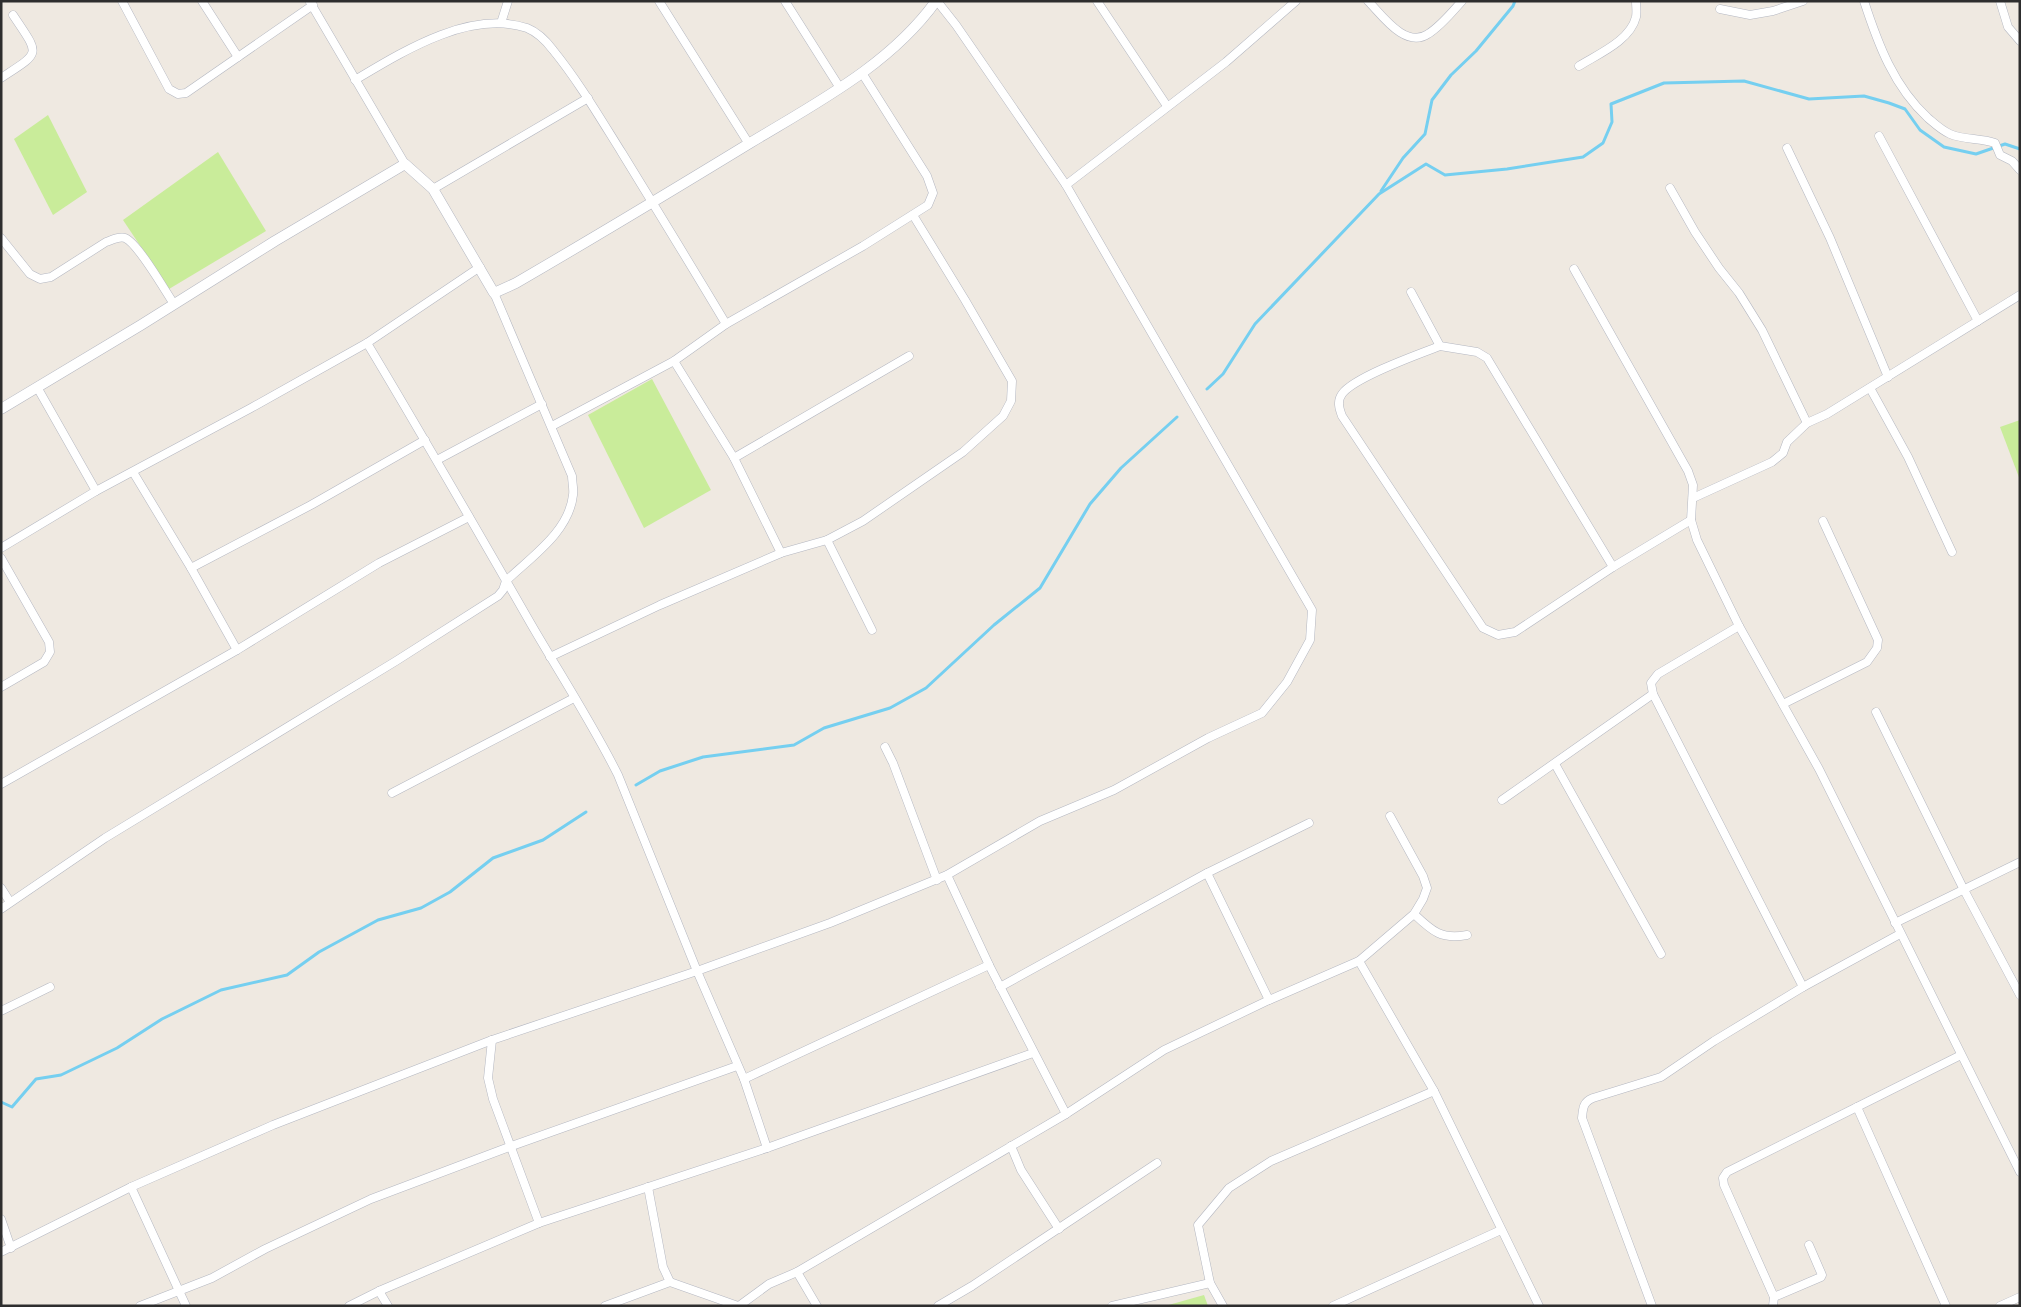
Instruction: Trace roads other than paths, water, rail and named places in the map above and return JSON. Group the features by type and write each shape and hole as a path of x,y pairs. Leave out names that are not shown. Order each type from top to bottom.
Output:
{"street":[{"path":"1,909 105,838 396,661 498,596 503,590 506,581 558,532 568,513 574,495 572,476 494,293 433,189 405,164 311,3 186,93 178,94 169,89 122,1"},
{"path":"202,1 238,57"},
{"path":"502,23 508,1"},
{"path":"659,1 749,144"},
{"path":"785,1 840,88"},
{"path":"1,1252 130,1187 273,1125 492,1040 697,971 830,923 937,880 1040,821 1114,790 1208,738 1262,713 1287,682 1310,640 1312,610 1066,185 956,25 937,1 923,20 862,72 840,88 653,203 516,283 494,293"},
{"path":"1097,1 1167,106"},
{"path":"1066,185 1226,62 1296,1"},
{"path":"1368,1 1392,26 1409,37 1414,38 1428,34 1462,1"},
{"path":"1579,66 1624,37 1632,28 1637,16 1636,1"},
{"path":"1720,9 1750,15 1773,11 1803,1"},
{"path":"1864,1 1876,38 1897,81 1916,106 1942,130 1952,135 1992,142 1997,146 2000,155 2012,161 2020,170"},
{"path":"2000,1 2008,27 2020,41"},
{"path":"1,78 33,56 34,51 32,43 13,16"},
{"path":"355,80 402,52 432,39 480,25 502,23 528,28 540,36 552,48 588,98 726,324"},
{"path":"552,426 674,361 726,324 863,246 928,205 933,193 928,176 862,72"},
{"path":"433,189 588,98"},
{"path":"1879,136 1978,321"},
{"path":"1787,148 1830,238 1888,377"},
{"path":"1,409 281,237 405,164"},
{"path":"1670,188 1695,232 1719,268 1739,293 1762,330 1807,422"},
{"path":"550,657 660,605 781,553 827,540 863,522 963,452 1003,416 1012,401 1012,381 913,215"},
{"path":"1,238 30,274 40,279 51,277 106,242 124,238 135,245 174,304"},
{"path":"1,548 96,490 133,472 367,343 480,267"},
{"path":"1574,269 1688,471 1693,485 1691,520 1697,540 1739,626 1819,770 2020,1172"},
{"path":"1411,292 1440,346"},
{"path":"1693,498 1772,462 1783,453 1787,442 1807,422 1827,414 2020,295"},
{"path":"367,343 604,747 618,775 697,971 744,1079 767,1148"},
{"path":"1613,567 1487,358 1478,352 1440,346 1401,360 1352,385 1342,394 1338,408 1342,416 1483,628 1498,635 1515,632 1613,567 1691,520"},
{"path":"734,458 909,356"},
{"path":"674,361 734,458 781,553"},
{"path":"37,387 96,490"},
{"path":"1870,388 1908,457 1952,552"},
{"path":"437,460 542,404"},
{"path":"191,568 311,505 425,440"},
{"path":"133,472 191,568 237,650"},
{"path":"1,784 237,650 379,563 468,517"},
{"path":"1783,704 1867,662 1877,648 1878,640 1824,522"},
{"path":"827,540 872,630"},
{"path":"1,558 49,642 50,652 44,662 1,687"},
{"path":"1739,626 1658,674 1651,683 1653,694 1802,987"},
{"path":"1502,800 1653,694"},
{"path":"392,793 574,698"},
{"path":"1876,712 1963,888 2020,994"},
{"path":"885,748 893,763 937,880"},
{"path":"1555,764 1661,954"},
{"path":"605,1306 670,1282 739,1306 769,1284 797,1272 1066,1114 1164,1050 1269,1000 1359,961 1414,914 1423,900 1427,888 1423,876 1390,816"},
{"path":"1000,987 1207,872 1310,823"},
{"path":"1895,923 1963,888 2020,862"},
{"path":"1207,872 1269,1000"},
{"path":"947,875 989,965 1066,1114"},
{"path":"1,888 10,902"},
{"path":"1414,914 1437,934 1454,937 1467,935"},
{"path":"1652,1306 1582,1118 1583,1106 1593,1098 1661,1077 1714,1041 1802,987 1900,934"},
{"path":"1359,961 1434,1091 1539,1306"},
{"path":"744,1079 989,965"},
{"path":"1,1011 50,987"},
{"path":"492,1040 488,1078 492,1098 539,1223"},
{"path":"349,1306 379,1291 539,1223 767,1148 1033,1053"},
{"path":"1773,1306 1774,1297 1724,1185 1723,1178 1727,1172 1961,1055"},
{"path":"140,1306 212,1278 265,1248 371,1199 509,1147 737,1066"},
{"path":"1223,1306 1210,1283 1198,1225 1229,1188 1271,1161 1434,1091"},
{"path":"1857,1107 1946,1306"},
{"path":"1011,1146 1021,1170 1058,1229"},
{"path":"938,1306 972,1286 1157,1163"},
{"path":"130,1187 186,1306"},
{"path":"648,1187 663,1267 670,1282"},
{"path":"1,1219 12,1248"},
{"path":"1333,1306 1501,1230"},
{"path":"1774,1297 1821,1277 1822,1274 1809,1245"},
{"path":"797,1272 817,1306"},
{"path":"1112,1306 1210,1283"},
{"path":"379,1291 388,1306"},
{"path":"2000,1306 2020,1297"}],"waterway":[{"path":"1381,191 1403,158 1425,134 1432,100 1451,75 1476,51 1515,1"},
{"path":"1207,389 1223,374 1255,324 1379,194 1426,164 1445,175 1507,169 1583,157 1603,143 1612,122 1611,104 1664,83 1744,81 1809,99 1864,96 1905,109 1920,130 1944,147 1976,154 2005,144 2020,149"},
{"path":"636,785 660,771 703,757 794,745 824,728 890,708 926,688 994,625 1040,588 1090,504 1121,468 1177,417"},
{"path":"1,1102 12,1107 36,1079 61,1075 117,1048 162,1019 221,990 287,975 319,952 378,920 421,908 450,892 493,858 543,840 586,812"}]}
